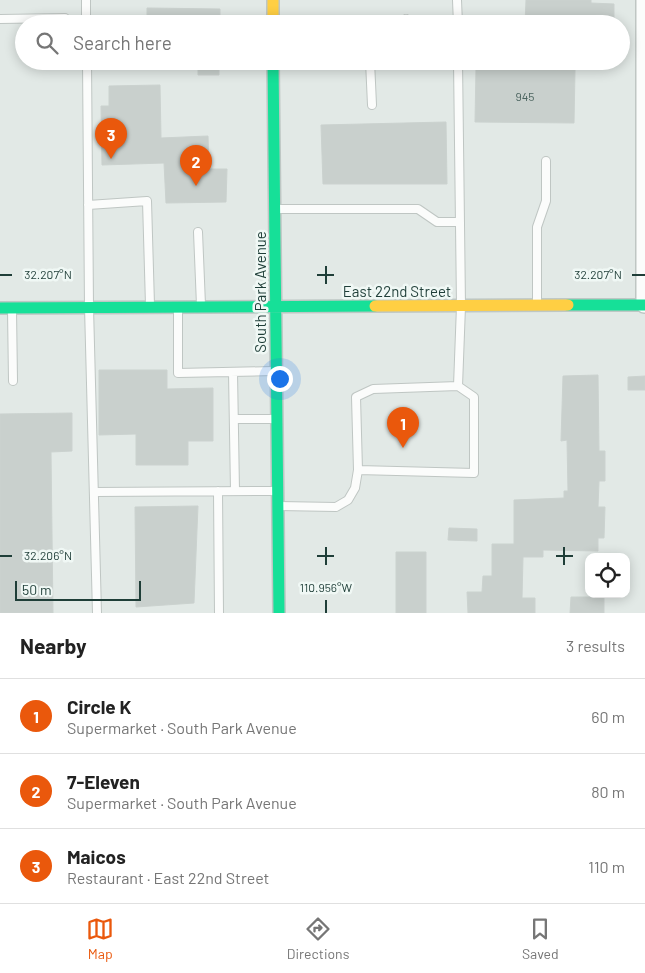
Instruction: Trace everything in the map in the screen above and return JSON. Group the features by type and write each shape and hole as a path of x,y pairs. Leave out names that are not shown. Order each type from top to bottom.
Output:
{"main road":[{"path":"272,0 273,15"},
{"name":"South Park Avenue","path":"273,70 279,613"},
{"name":"East 22nd Street","path":"0,308 645,305"}],"street":[{"path":"644,0 645,305"}],"lane":[{"path":"86,0 86,15"},
{"path":"457,0 458,15"},
{"path":"0,19 15,19"},
{"path":"87,70 88,205 97,613"},
{"path":"370,70 372,105"},
{"path":"458,70 461,306 458,386"},
{"path":"537,305 537,227 546,201 546,161"},
{"path":"88,205 147,201 150,307"},
{"path":"274,209 418,209 437,222 460,222"},
{"path":"198,232 201,307"},
{"path":"178,307 178,373 276,371"},
{"path":"12,308 12,381"},
{"path":"233,372 235,491"},
{"path":"277,506 336,508 348,500 355,488 358,470 356,397 373,389 458,386 474,397 474,473 358,470"},
{"path":"234,419 276,419"},
{"path":"218,491 219,613"},
{"path":"94,492 277,491"}],"building":[{"path":"526,0 591,0 591,3 614,4 614,15 525,15"},
{"path":"147,8 220,9 220,15 147,15"},
{"path":"198,70 219,70 219,75 198,75"},
{"path":"476,70 575,70 574,123 475,122"},
{"path":"160,85 161,138 208,136 209,169 227,169 226,202 166,203 164,163 102,165 101,106 109,106 109,86"},
{"path":"446,122 447,184 323,184 321,125"},
{"path":"99,370 167,370 167,389 213,388 213,441 188,441 188,465 136,465 136,434 99,435"},
{"path":"598,375 599,451 605,451 605,481 599,481 598,507 605,507 604,538 598,538 598,551 543,550 543,557 523,557 522,598 535,598 535,613 468,613 467,592 482,592 483,576 492,576 492,544 514,544 514,500 564,498 564,491 568,491 567,440 561,441 563,376"},
{"path":"645,376 645,390 628,390 628,377"},
{"path":"72,413 72,451 51,452 53,613 0,613 0,414"},
{"path":"198,506 194,603 136,607 135,507"},
{"path":"449,528 477,529 477,541 448,540"},
{"path":"396,552 426,552 426,613 396,613"},
{"path":"571,597 604,598 604,613 570,613"}],"traffic: fast":[{"path":"273,70 279,613"},
{"path":"568,305 645,305"},
{"path":"0,308 375,306"}],"traffic: slow":[{"path":"273,0 273,15"},
{"path":"375,306 568,305"}],"place":[{"name":"Maicos","path":"111,159"},
{"name":"7-Eleven","path":"196,186"},
{"name":"Circle K","path":"403,448"}]}
